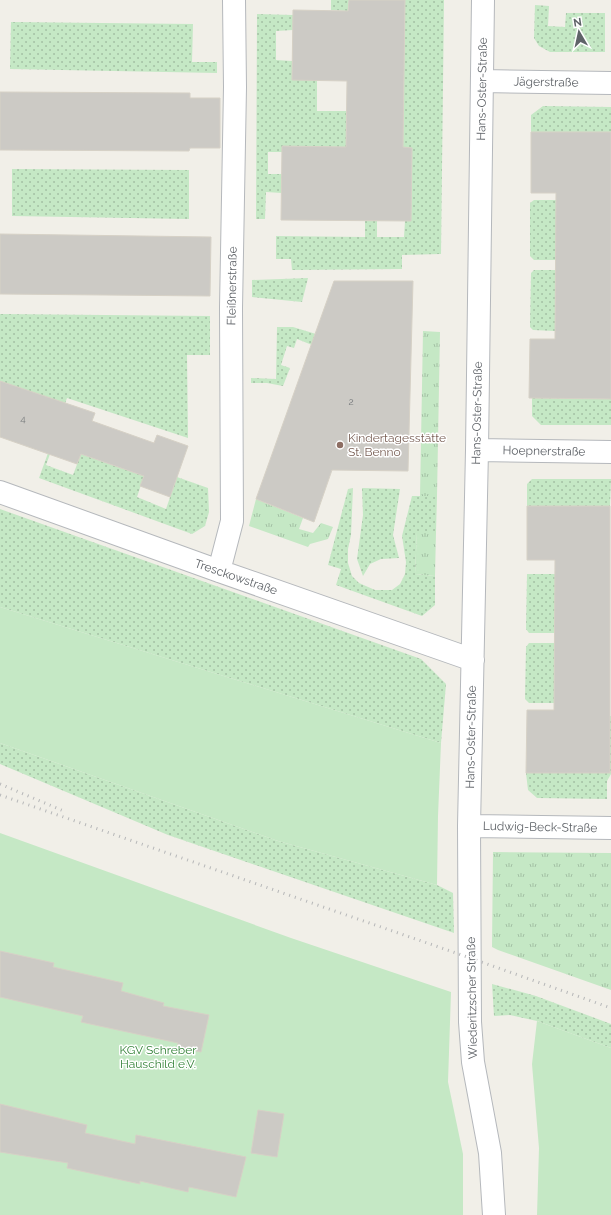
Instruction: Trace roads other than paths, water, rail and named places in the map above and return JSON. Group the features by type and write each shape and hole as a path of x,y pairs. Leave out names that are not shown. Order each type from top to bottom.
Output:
{"street":[{"name":"Fleißnerstraße","path":"219,571 232,521 231,308 235,87 234,0"},
{"name":"Hans-Oster-Straße","path":"469,826 477,450 483,0"},
{"name":"Jägerstraße","path":"482,81 611,83"},
{"name":"Hoepnerstraße","path":"477,450 611,452"},
{"name":"Tresckowstraße","path":"0,492 473,660"},
{"name":"Ludwig-Beck-Straße","path":"469,826 611,828"},
{"name":"Wiederitzscher Straße","path":"469,826 471,1030 473,1062 490,1153 494,1215"}],"railway":[{"path":"0,784 66,812"},
{"path":"0,795 611,1008"}],"place":[{"name":"Kindertagesstätte St. Benno","path":"340,445"}],"park label":[{"name":"KGV Schreber Hauschild e.V.","path":"158,1057"}]}
